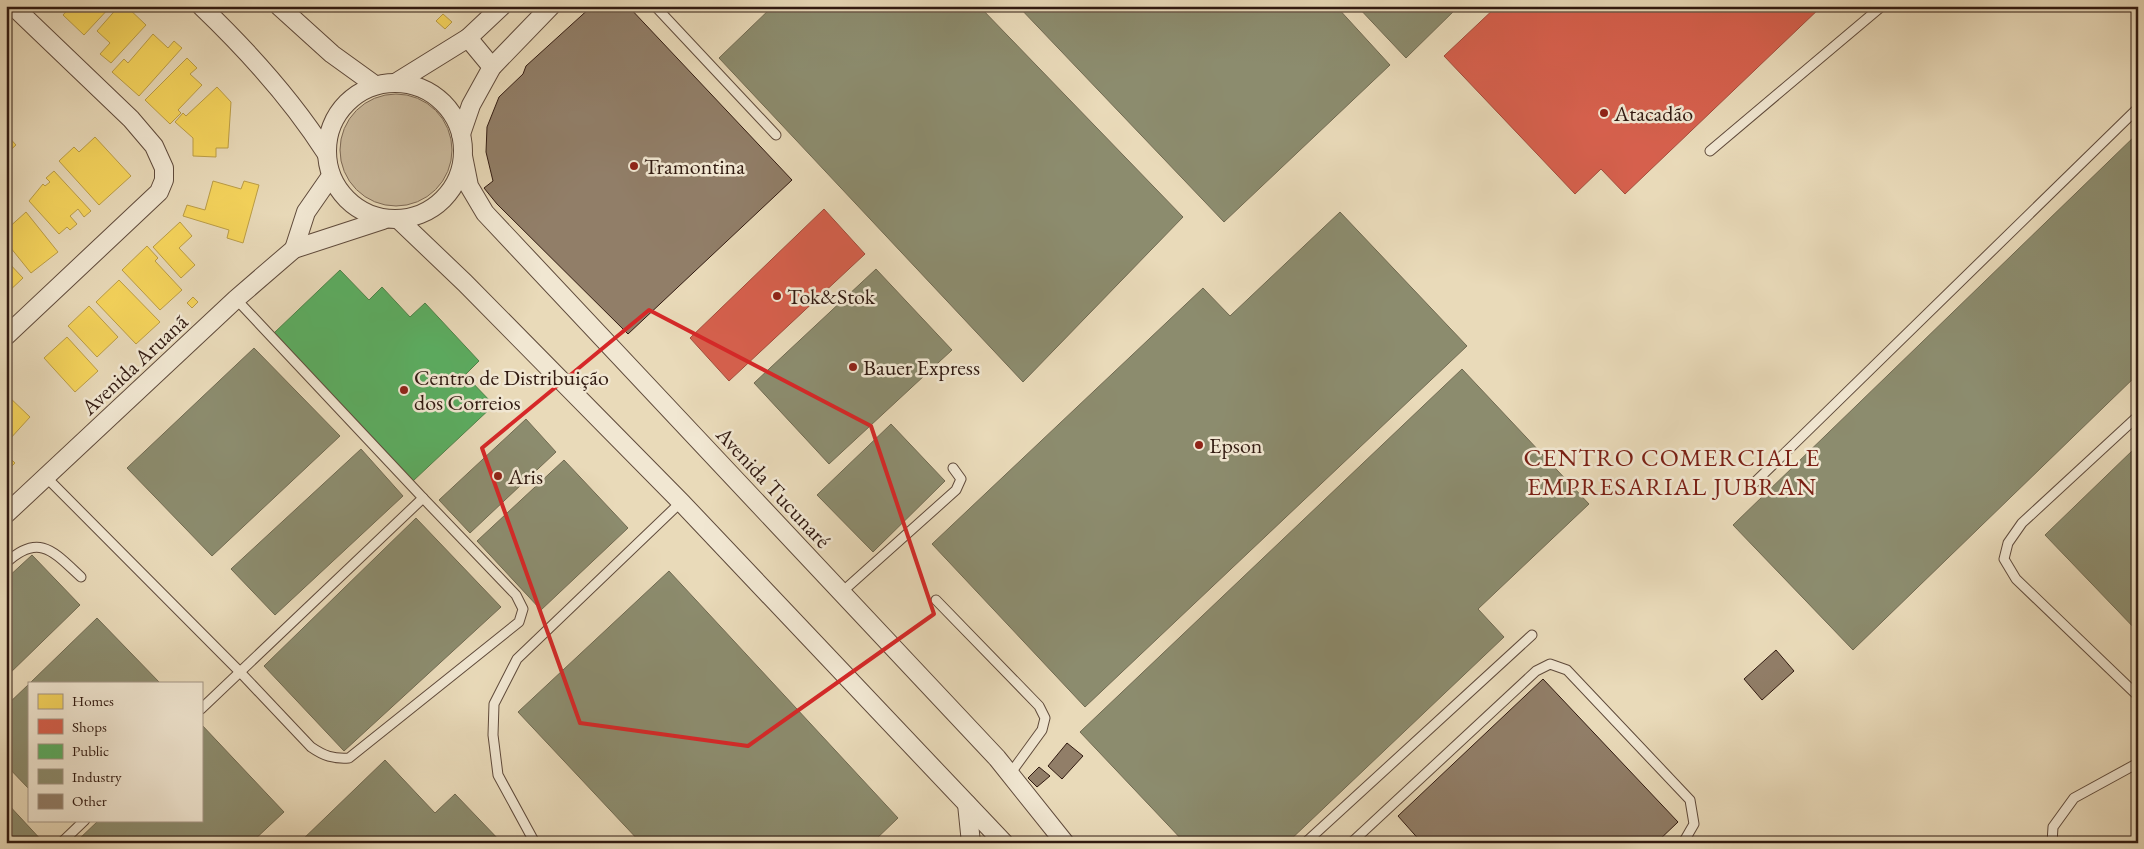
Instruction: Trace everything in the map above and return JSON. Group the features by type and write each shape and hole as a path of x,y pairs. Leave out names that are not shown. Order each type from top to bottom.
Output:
{"street":[{"path":"201,6 257,62 304,119 326,153"},
{"path":"279,6 332,54 375,85"},
{"path":"397,82 468,38 502,6"},
{"path":"461,134 471,105 492,67 551,6"},
{"path":"6,336 159,192 164,180 164,168 154,146 131,119 12,11"},
{"path":"468,38 492,67"},
{"path":"397,82 419,86 438,97 452,114 461,134 463,156 458,178 446,197 427,212 405,219 390,220 360,211 342,196 331,176 326,153 329,130 339,110 355,95 375,85 397,82"},
{"name":"Avenida Tucunaré","path":"463,156 469,186 485,213 842,592 1010,774 1065,843"},
{"path":"294,249 306,212 331,176"},
{"path":"390,220 465,283 681,502 1004,843"},
{"name":"Avenida Aruanã","path":"6,514 236,299 294,249 390,220"},
{"path":"967,804 971,843"}],"lane":[{"path":"656,6 776,134"},
{"path":"1710,151 1882,6"},
{"path":"1750,488 2138,108"},
{"path":"46,477 240,672 311,747 323,756 337,759 349,758 519,622 523,609 516,596 236,299"},
{"path":"2138,416 2022,523 2008,543 2004,559 2016,579 2138,696"},
{"path":"842,592 956,490 961,478 953,468"},
{"path":"202,708 423,498"},
{"path":"535,843 498,775 493,734 494,704 517,659 681,502"},
{"path":"6,562 19,550 37,546 52,551 81,577"},
{"path":"936,600 1039,706 1044,718 1042,730 1010,774"},
{"path":"1306,843 1532,635"},
{"path":"1351,843 1536,672 1550,664 1567,670 1690,800 1694,824 1683,843"},
{"path":"2052,843 2053,827 2074,798 2138,762"},
{"path":"61,843 83,822"}],"highlighted area":[{"path":"649,310 871,426 934,614 748,746 580,723 482,448"}],"shaded area":[{"path":"396,94 417,98 436,110 448,129 452,150 448,171 436,190 417,202 396,206 375,202 356,190 344,171 340,150 344,129 356,110 375,98"}],"building: Homes":[{"path":"71,6 111,6 84,35 63,15"},
{"path":"119,6 126,6 146,25 111,63 100,54 110,43 97,31"},
{"path":"443,14 452,22 445,29 436,21"},
{"path":"153,34 168,48 174,41 182,48 139,96 112,72 124,59 128,63"},
{"path":"187,58 197,68 190,74 202,85 178,110 181,113 170,124 145,100"},
{"path":"217,87 231,102 228,148 216,148 216,157 193,156 193,138 175,122 183,113 186,116"},
{"path":"6,134 16,145 6,154"},
{"path":"95,137 131,176 99,205 59,161 74,147 79,152"},
{"path":"54,171 91,211 84,217 78,209 70,216 77,224 70,230 67,227 59,234 29,201 43,184 45,186 50,182 46,178"},
{"path":"213,181 241,189 244,181 259,185 243,243 227,238 229,230 183,216 187,205 205,210"},
{"path":"26,212 58,252 31,273 6,242 6,230"},
{"path":"180,222 192,236 179,248 195,265 181,278 153,247"},
{"path":"147,246 158,258 155,261 182,290 160,310 122,270"},
{"path":"6,260 23,278 6,294"},
{"path":"119,280 160,322 136,344 96,302"},
{"path":"193,297 198,302 192,308 187,303"},
{"path":"89,306 118,337 97,357 68,326"},
{"path":"67,337 98,371 75,392 44,358"},
{"path":"6,394 30,417 9,440 6,437"},
{"path":"10,458 15,463 10,468 6,465"}],"building: Shops":[{"name":"Atacadão","path":"1497,6 1822,6 1625,194 1601,169 1575,194 1444,56"},
{"name":"Tok&Stok","path":"824,209 865,254 729,381 690,338"}],"building: Public":[{"name":"Centro de Distribuição dos Correios","path":"340,270 369,300 382,287 410,317 425,303 479,361 465,375 494,405 413,481 274,333"}],"building: Industry":[{"path":"773,6 979,6 1183,217 1023,382 719,58"},
{"path":"1018,6 1336,6 1390,65 1224,222"},
{"path":"1357,6 1459,6 1406,58"},
{"path":"2138,133 2138,374 1853,650 1733,525"},
{"name":"Epson","path":"1340,212 1467,346 1085,707 932,544 1203,288 1230,316"},
{"name":"Bauer Express","path":"876,269 952,350 829,464 754,383"},
{"path":"254,348 340,436 212,556 127,468"},
{"path":"1462,369 1589,504 1478,609 1504,637 1287,843 1185,843 1080,732"},
{"name":"Aris","path":"526,419 556,452 470,533 439,500"},
{"path":"891,424 945,481 873,552 817,495"},
{"path":"361,449 403,496 275,615 231,569"},
{"path":"2134,449 2138,453 2138,632 2045,535"},
{"path":"564,460 628,528 541,610 477,541"},
{"path":"416,518 501,607 344,751 264,666"},
{"path":"32,555 80,605 6,677 6,579"},
{"path":"669,571 898,818 872,843 641,843 518,712"},
{"path":"97,618 159,682 31,682"},
{"path":"28,685 28,788 6,765 6,706"},
{"path":"202,725 284,812 251,843 78,843 77,841 97,822 202,822"},
{"path":"385,760 435,813 455,794 502,843 299,843"},
{"path":"6,802 44,843 6,843"}],"building: Other":[{"name":"Tramontina","path":"592,6 628,6 792,180 628,334 497,204 484,188 493,181 486,152 487,127 499,97 523,74 526,66"},
{"path":"1776,650 1794,671 1762,700 1744,679"},
{"path":"1543,679 1678,822 1656,843 1422,843 1398,816"},
{"path":"1067,743 1083,756 1062,779 1048,766"},
{"path":"1039,767 1050,776 1037,787 1028,778"}],"place":[{"name":"Atacadão","path":"1604,113"},
{"name":"Tramontina","path":"634,166"},
{"name":"Tok&Stok","path":"777,296"},
{"name":"Bauer Express","path":"853,367"},
{"name":"Centro de Distribuição dos Correios","path":"404,390"},
{"name":"Epson","path":"1199,445"},
{"name":"Aris","path":"498,476"}],"district":[{"name":"CENTRO COMERCIAL E EMPRESARIAL JUBRAN","path":"1672,472"}]}
